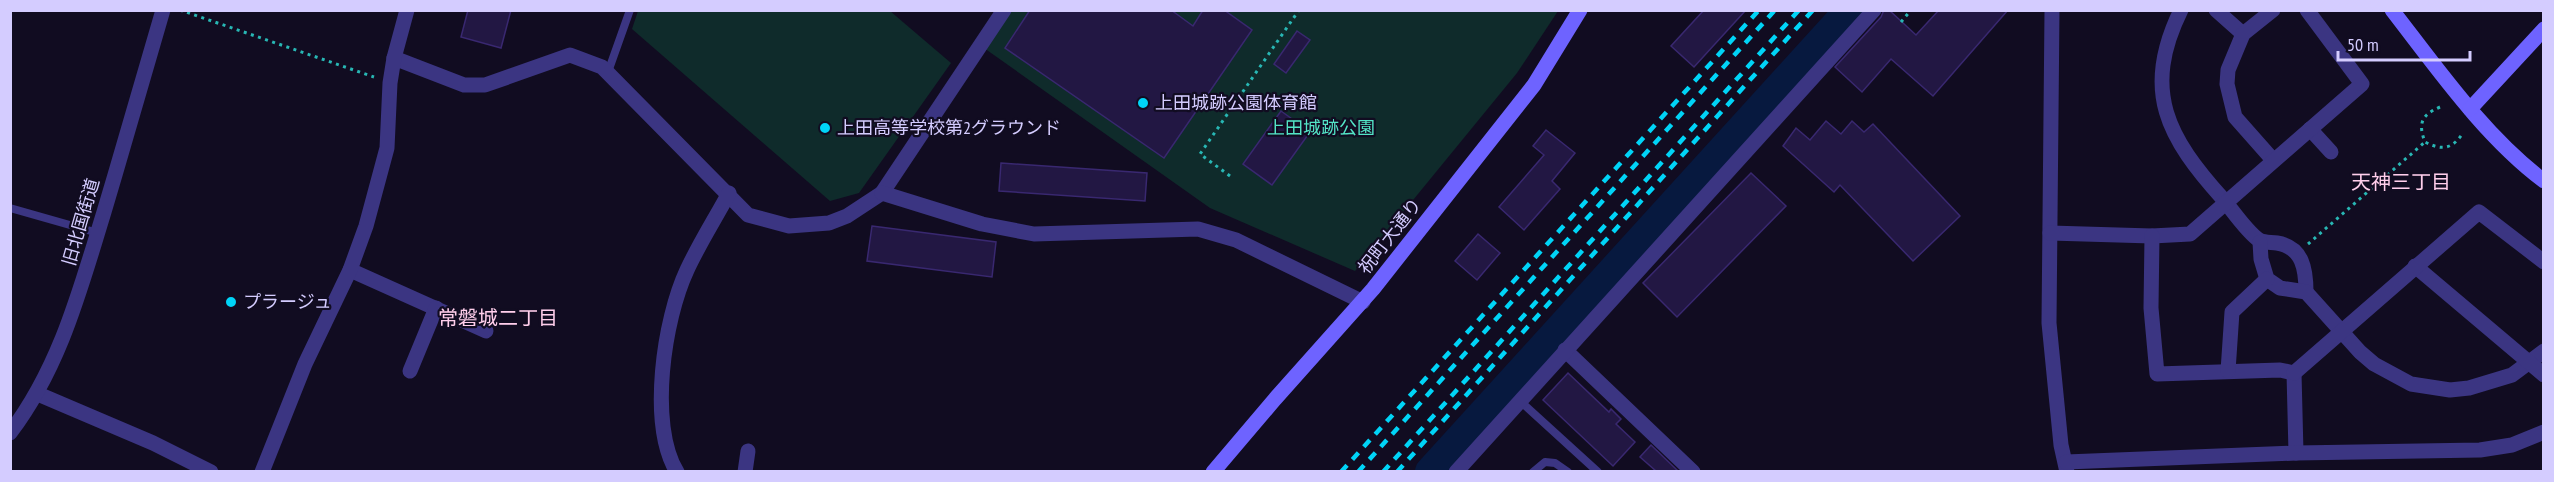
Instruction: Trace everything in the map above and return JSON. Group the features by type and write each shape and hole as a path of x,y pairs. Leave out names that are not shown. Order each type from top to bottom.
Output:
{"street":[{"name":"旧北国街道","path":"10,433 38,394 68,328 163,10"},
{"path":"262,471 305,364 350,270 366,226 387,148 390,83 407,10"},
{"path":"394,58 464,85 485,85 570,55 602,67 748,215 789,226 829,223 847,216 882,193 1004,10"},
{"name":"祝町大通り","path":"1213,471 1363,302 1534,85 1580,10"},
{"path":"1456,471 1874,10"},
{"path":"2052,10 2049,323 2061,445 2066,466 2296,453 2480,450 2512,445 2544,432"},
{"path":"2181,10 2167,42 2162,75 2164,102 2170,126 2179,145 2260,242 2288,246 2297,254 2304,264 2306,292 2374,364 2397,378 2426,387 2450,390 2469,388 2512,375 2544,351"},
{"path":"2216,10 2243,34"},
{"path":"2273,10 2243,34 2228,70 2227,84 2235,117 2273,160"},
{"path":"2050,233 2152,236 2190,234 2226,203 2362,84 2307,10"},
{"path":"2392,10 2470,109 2489,130 2544,181"},
{"path":"2470,109 2544,29"},
{"path":"2310,129 2331,152"},
{"path":"882,193 982,224 1034,234 1198,229 1236,240 1363,302"},
{"path":"678,471 665,444 660,379 673,310 686,271 729,194"},
{"path":"2296,453 2294,373 2479,212 2544,262"},
{"path":"2152,236 2151,308 2157,374 2280,370 2294,373"},
{"path":"2260,242 2260,259 2267,279 2280,288 2306,292"},
{"path":"2415,266 2544,375"},
{"path":"350,270 486,331"},
{"path":"2228,371 2232,312 2267,279"},
{"path":"410,372 436,308"},
{"path":"1565,350 1693,471"},
{"path":"38,394 153,443 211,471"},
{"path":"745,471 748,451"}],"lane":[{"path":"607,74 630,10"},
{"path":"10,208 98,233"},
{"path":"1520,400 1598,471"},
{"path":"1533,471 1545,462 1568,471"}],"path":[{"path":"180,10 390,83"},
{"path":"1230,176 1200,154 1299,10"},
{"path":"1901,22 1911,10"},
{"path":"2439,107 2429,111 2422,119 2420,130 2425,142 2436,148 2448,149 2463,133"},
{"path":"2297,254 2425,142"}],"green space":[{"name":"上田高等学校第2グラウンド","path":"638,11 890,11 951,63 859,193 830,201 632,29"},
{"name":"上田城跡公園","path":"1010,11 1558,11 1517,73 1355,271 1210,208 984,48"}],"building":[{"path":"468,10 511,10 501,48 461,37"},
{"name":"上田城跡公園体育館","path":"1030,10 1171,10 1193,26 1203,10 1224,10 1252,30 1164,158 1005,48"},
{"path":"1704,10 1746,10 1694,67 1671,46"},
{"path":"1884,10 1889,10 1916,35 1939,10 2008,10 1933,96 1891,59 1862,92 1835,67 1881,17"},
{"path":"1297,31 1310,40 1286,73 1274,64"},
{"path":"1281,111 1310,132 1272,185 1243,164"},
{"path":"1826,121 1841,134 1852,121 1864,132 1873,124 1960,216 1913,261 1840,185 1834,192 1783,146 1796,128 1810,140"},
{"path":"1546,130 1575,153 1552,181 1560,189 1524,230 1499,207 1544,155 1533,146"},
{"path":"1001,163 1147,173 1145,201 999,191"},
{"path":"1751,173 1786,206 1677,317 1643,283"},
{"path":"872,226 996,242 992,277 867,261"},
{"path":"1478,234 1500,253 1477,280 1455,261"},
{"path":"1568,373 1609,412 1611,409 1621,419 1616,424 1635,442 1613,466 1543,400"},
{"path":"1651,445 1678,471 1656,471 1640,457"}],"waterway":[{"path":"1431,472 1851,10"}],"railway":[{"path":"1341,472 1759,10"},
{"path":"1358,472 1775,10"},
{"path":"1383,472 1799,10"},
{"path":"1397,472 1813,10"}],"place":[{"name":"上田城跡公園体育館","path":"1143,103"},
{"name":"上田高等学校第2グラウンド","path":"825,128"},
{"name":"プラージュ","path":"231,302"}],"district":[{"name":"天神三丁目","path":"2401,182"},
{"name":"常磐城二丁目","path":"498,318"}]}
